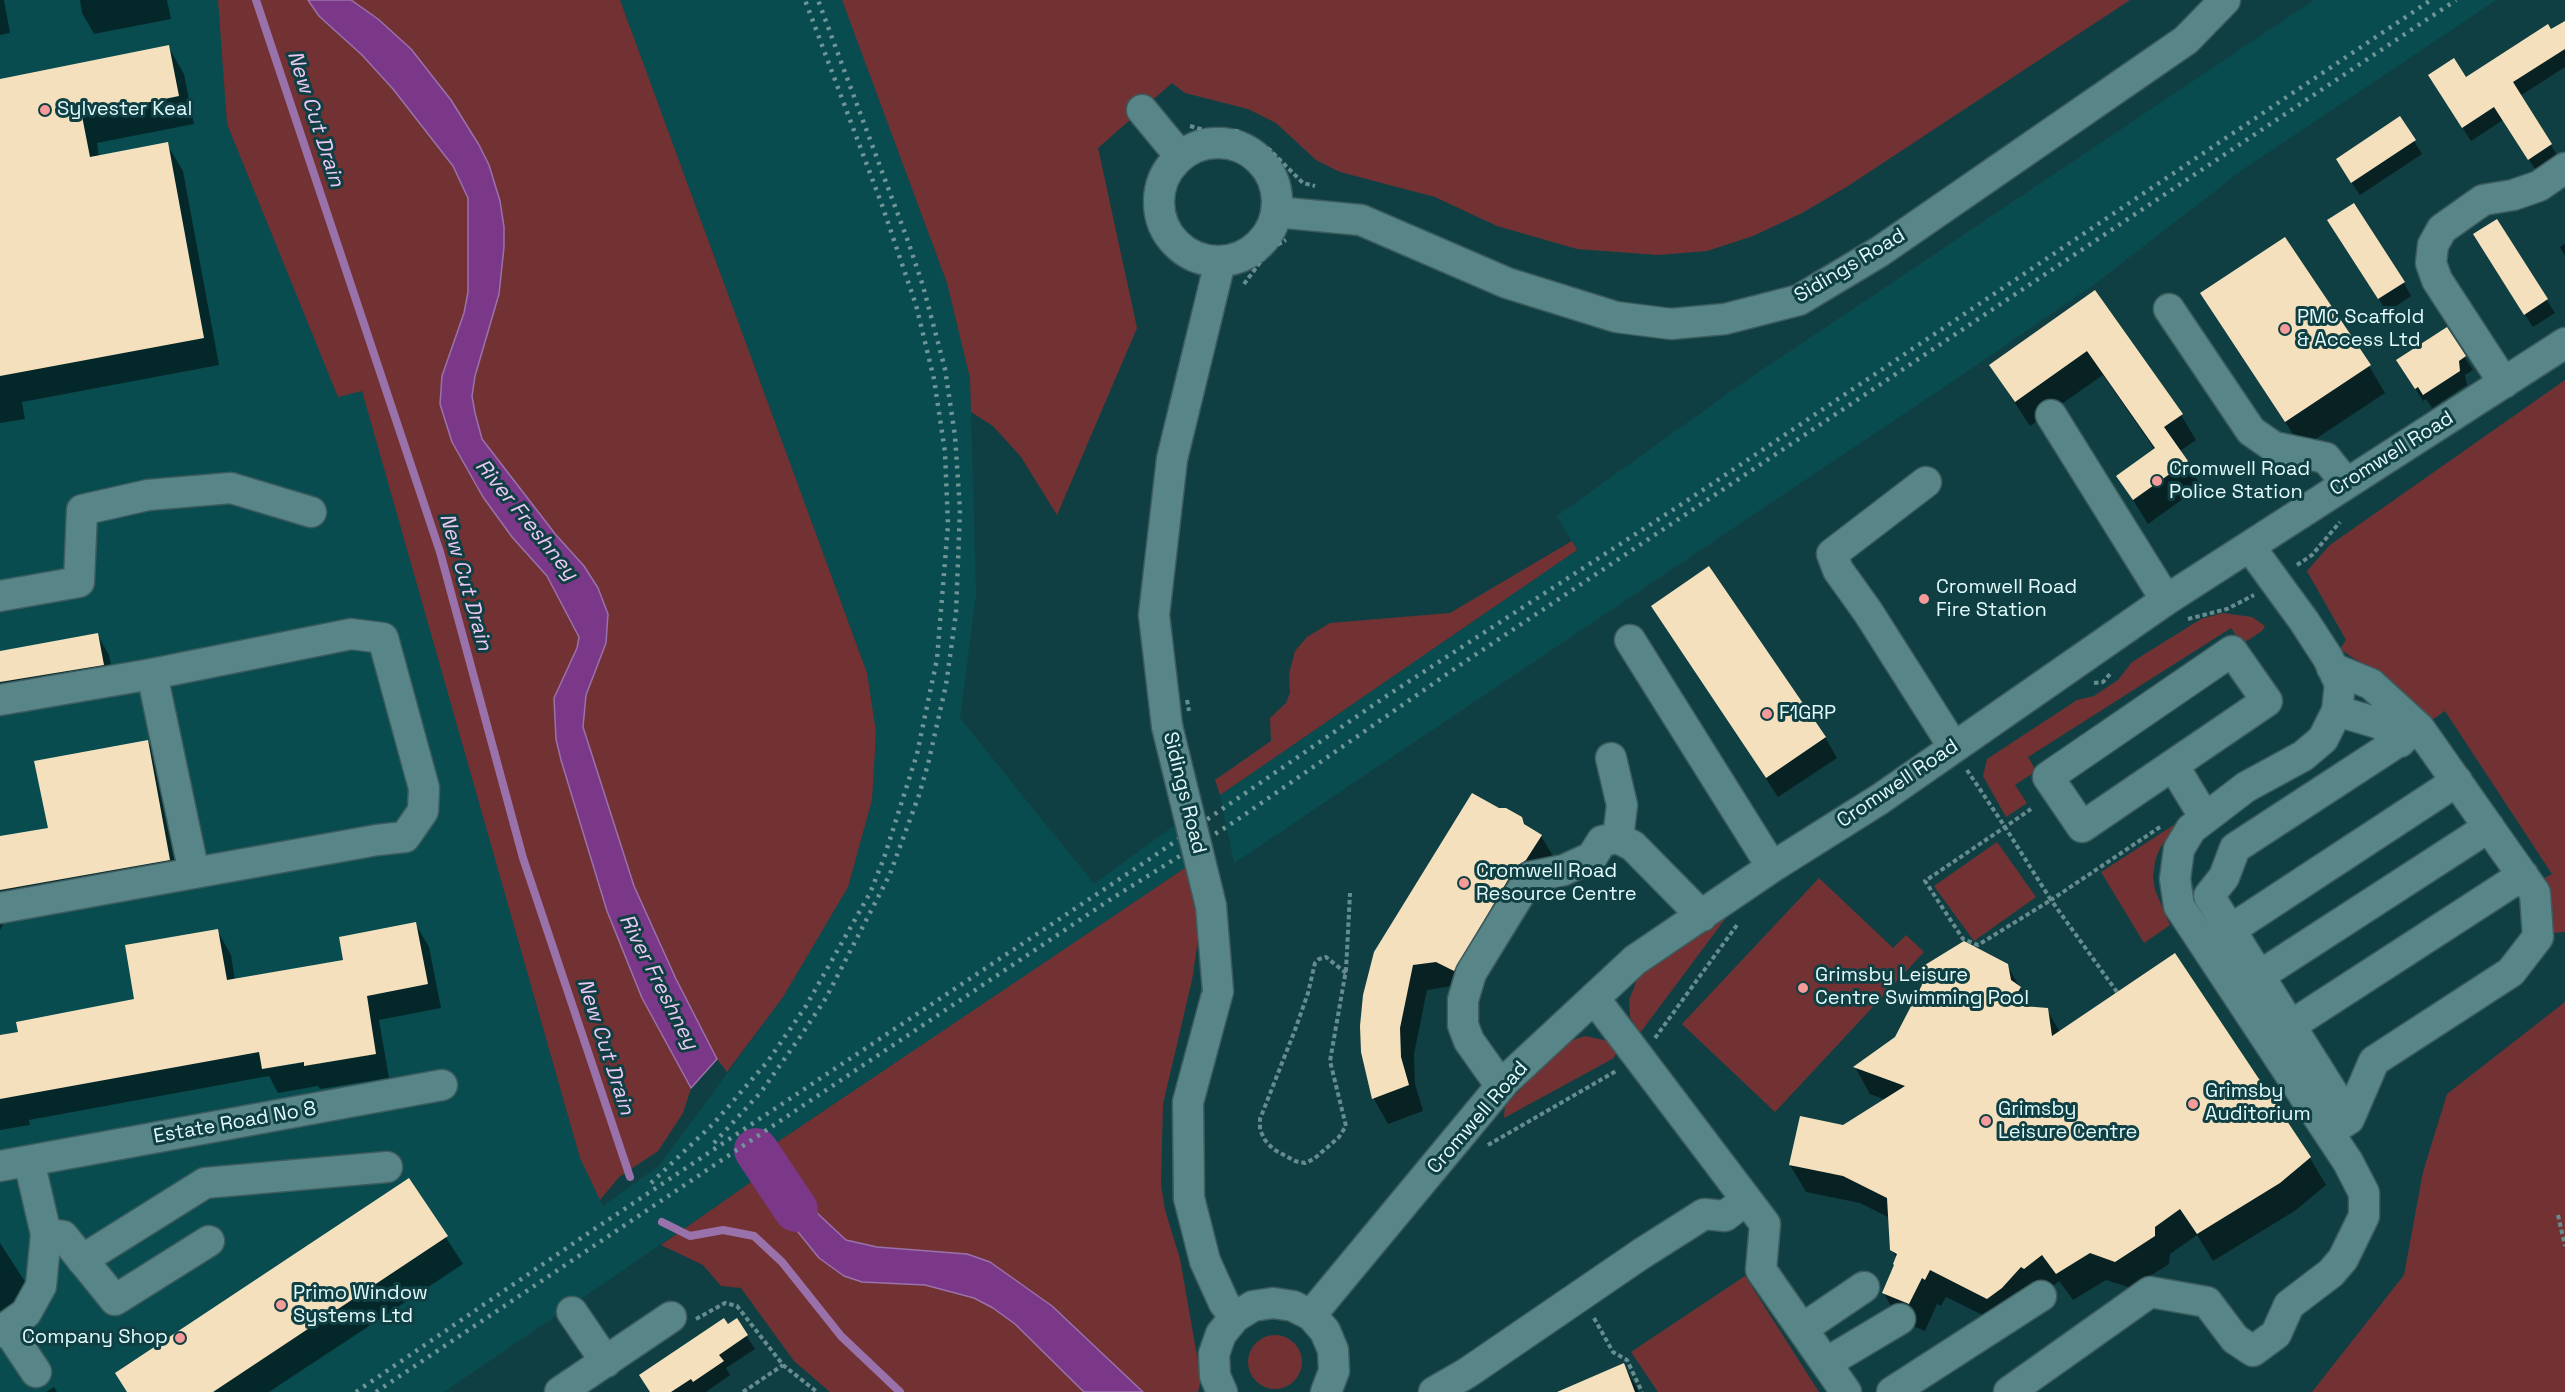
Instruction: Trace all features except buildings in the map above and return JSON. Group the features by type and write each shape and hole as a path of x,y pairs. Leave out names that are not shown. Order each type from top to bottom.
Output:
{"street":[{"name":"Sidings Road","path":"1283,224 1361,220 1507,283 1616,317 1671,324 1725,319 1799,300 1878,252 2186,39 2225,0"},
{"path":"1142,110 1180,156"},
{"path":"1225,143 1245,149 1256,156 1269,172 1276,191 1283,224 1270,230 1257,246 1240,257 1220,262 1199,259 1181,249 1168,234 1159,208 1160,187 1167,172 1180,156 1198,146 1225,143"},
{"path":"2504,383 2437,280 2431,263 2433,244 2442,229 2483,200 2513,195 2539,186 2565,168"},
{"name":"Sidings Road","path":"1220,262 1172,459 1154,615 1167,726 1211,906 1218,991 1188,1102 1189,1198 1204,1261 1224,1303 1235,1317"},
{"path":"2169,309 2251,431 2274,447 2326,458 2346,483"},
{"name":"Cromwell Road","path":"1311,1315 1501,1086 1635,960 1772,867 1881,798 2166,600 2565,344"},
{"path":"2051,415 2166,600"},
{"path":"1926,482 1832,554 1838,570 1868,612 1953,746"},
{"path":"0,596 79,582 82,510 147,495 231,488 311,512"},
{"path":"2250,547 2304,621 2332,668 2340,684 2337,711 2322,740 2303,756 2246,788 2191,829 2179,849 2175,879 2179,906 2339,1126"},
{"path":"0,700 152,674 351,634 383,638 424,788 423,812 405,837 0,908"},
{"path":"1630,640 1772,867"},
{"path":"2232,651 2267,701 2173,765 2082,827 2048,777 2232,651"},
{"path":"2332,668 2371,684 2409,735 2457,781 2535,893 2538,937 2511,972 2374,1061 2339,1126"},
{"path":"152,674 194,873"},
{"path":"2337,711 2409,735"},
{"path":"2009,1392 2150,1293 2206,1302 2235,1339 2253,1351 2277,1334 2289,1305 2331,1273 2343,1259 2364,1216 2364,1193 2348,1162 2339,1126 2290,1026 2209,896 2224,877 2235,848 2409,735"},
{"path":"1611,758 1622,805 1617,837"},
{"path":"2173,765 2205,818"},
{"path":"2230,930 2457,781"},
{"path":"2259,976 2489,826"},
{"path":"1501,1086 1473,1047 1463,1025 1463,1000 1471,973 1530,877 1564,870 1592,856 1602,841 1617,837 1634,846 1702,915"},
{"path":"2290,1026 2523,875"},
{"path":"1594,998 1765,1224 1761,1270 1846,1392"},
{"name":"Estate Road No 8","path":"3,1330 26,1313 41,1286 46,1234 14,1163 442,1085"},
{"path":"82,1260 205,1183 387,1167"},
{"path":"1434,1392 1704,1214 1725,1216 1746,1200"},
{"path":"46,1234 63,1236 115,1300 209,1241"},
{"path":"1802,1329 1864,1287"},
{"path":"1892,1392 2041,1296"},
{"path":"1222,1392 1215,1376 1214,1354 1221,1334 1235,1317 1253,1306 1273,1303 1293,1306 1311,1315 1325,1331 1333,1350 1334,1371 1326,1392"},
{"path":"572,1311 606,1362"},
{"path":"560,1392 671,1317"},
{"path":"1826,1363 1900,1319"},
{"path":"3,1330 36,1372"}],"path":[{"path":"1181,124 1211,132 1237,131 1270,150 1303,183 1321,188"},
{"path":"1243,287 1270,249 1283,224"},
{"path":"1186,689 1188,700"},
{"path":"1953,746 2005,827 2051,900 1978,945 1962,939 1926,881 2005,827 2031,810"},
{"path":"1346,973 1326,957 1318,959 1315,963 1308,993 1260,1119 1260,1130 1265,1140 1274,1149 1295,1161 1305,1163 1314,1159 1340,1137 1346,1126 1330,1067 1346,973 1350,893"},
{"path":"2558,1215 2565,1246"},
{"path":"671,1317 680,1329 725,1303 737,1306 783,1365 817,1392"},
{"path":"1594,1318 1613,1352 1627,1360 1642,1392"},
{"path":"743,1392 783,1365"}],"shaded area":[{"path":"0,0 218,0 227,124 338,396 362,390 580,1158 603,1206 659,1166 781,1000 848,887 872,800 876,732 867,673 620,0 842,0 947,283 970,378 976,594 960,718 1094,884 1175,825 1188,866 776,1143 746,1166 755,1180 444,1392 0,1392"},
{"path":"218,0 308,0 319,16 362,55 393,89 453,166 468,198 468,292 464,313 442,376 483,497 512,537 547,576 579,637 577,648 554,698 561,760 607,911 642,998 691,1088 683,1113 658,1151 619,1177 600,1200 580,1158 362,391 338,397 227,124"},
{"path":"351,0 620,0 867,673 876,732 872,800 848,887 783,997 727,1072 717,1059 676,979 634,886 583,727 586,695 606,643 608,614 598,588 584,566 556,535 482,439 475,413 472,396 475,376 499,294 504,227 411,49 378,19"},
{"path":"842,0 2130,0 1848,186 1802,213 1753,236 1707,251 1658,255 1577,249 1497,226 1435,197 1340,172 1316,160 1276,123 1248,109 1185,93 1172,83 1098,148 1137,328 1057,515 1021,457 993,426 971,412 970,378 947,283"},
{"path":"2314,0 2496,0 2242,170 2096,283 1975,366 1234,863 1220,795 1577,550 1557,516 1744,382"},
{"path":"2565,380 2565,932 2553,933 2550,910 2536,883 2552,874 2445,711 2426,724 2380,676 2340,649 2346,640 2307,571 2330,545"},
{"path":"1572,541 1577,550 1220,795 1215,780 1271,741 1270,718 1286,703 1290,693 1289,674 1295,651 1307,637 1330,623 1450,613"},
{"path":"2223,613 2252,617 2265,626 2262,631 2242,644 2231,628 2028,757 2036,771 2015,785 2027,803 2006,817 1983,776 1987,759 2077,700 2094,696 2118,680 2132,662 2201,619"},
{"path":"2177,823 2160,848 2155,861 2153,877 2155,890 2170,925 2144,943 2101,872"},
{"path":"1997,842 2036,897 1974,941 1934,886"},
{"path":"1188,866 1199,933 1192,980 1163,1104 1161,1184 1165,1210 1180,1259 1201,1379 1198,1392 830,1392 794,1361 741,1288 721,1286 703,1265 661,1245 754,1180 746,1166 776,1143"},
{"name":"Grimsby Leisure Centre Swimming Pool","path":"1819,878 1893,948 1906,935 1924,952 1775,1112 1682,1024"},
{"path":"1737,903 1640,1033 1630,1017 1629,1000 1639,975"},
{"path":"2565,1002 2565,1392 2312,1392 2404,1275 2423,1172 2447,1094"},
{"path":"1585,1036 1612,1044 1617,1050 1614,1058 1504,1118 1505,1106 1563,1043"},
{"path":"1745,1276 1819,1392 1658,1392 1631,1352"},
{"path":"1270,1335 1280,1335 1290,1339 1298,1347 1302,1362 1298,1377 1290,1385 1280,1389 1270,1389 1260,1385 1252,1377 1248,1367 1248,1357 1252,1347 1260,1339"}],"water":[{"path":"308,0 351,0 378,19 411,49 451,100 489,165 500,201 504,247 499,294 475,376 472,396 475,413 482,439 556,535 584,566 598,588 608,614 606,643 586,695 583,727 634,886 676,979 717,1059 691,1088 642,998 607,911 561,760 556,739 554,698 577,648 579,637 547,576 512,537 483,497 452,442 440,404 442,376 464,313 468,292 468,198 453,166 393,89 362,55 319,16"},
{"path":"779,1149 815,1211 846,1240 877,1247 967,1254 990,1262 1052,1306 1143,1392 1084,1392 1015,1324 974,1298 925,1285 862,1282 844,1276 819,1258 749,1171"}],"waterway":[{"name":"New Cut Drain","path":"256,0 440,552 523,858 630,1177"},
{"name":"River Freshney","path":"756,1150 796,1210"},
{"name":"New Cut Drain","path":"662,1222 690,1236 723,1230 754,1236 782,1262 841,1336 900,1392"}],"railway":[{"path":"651,1183 714,1123 768,1061 806,1006 870,893 884,858 917,754 937,659 948,525 945,452 934,379 916,305 882,205 805,0"},
{"path":"714,1143 761,1092 826,998 890,874 928,764 946,685 956,613 960,510 955,436 945,369 923,286 909,244 818,0"},
{"path":"356,1392 593,1230 1151,858 1388,695 1688,500 2431,0"},
{"path":"376,1392 1111,899 1234,822 1460,665 2456,0"}],"place":[{"name":"Sylvester Keal","path":"45,110"},
{"name":"PMC Scaffold & Access Ltd","path":"2285,329"},
{"name":"Cromwell Road Police Station","path":"2157,481"},
{"name":"Cromwell Road Fire Station","path":"1924,599"},
{"name":"F1GRP","path":"1767,714"},
{"name":"Cromwell Road Resource Centre","path":"1464,883"},
{"name":"Grimsby Leisure Centre Swimming Pool","path":"1803,988"},
{"name":"Grimsby Auditorium","path":"2193,1104"},
{"name":"Grimsby Leisure Centre","path":"1986,1121"},
{"name":"Primo Window Systems Ltd","path":"281,1305"},
{"name":"Company Shop","path":"180,1338"}]}
